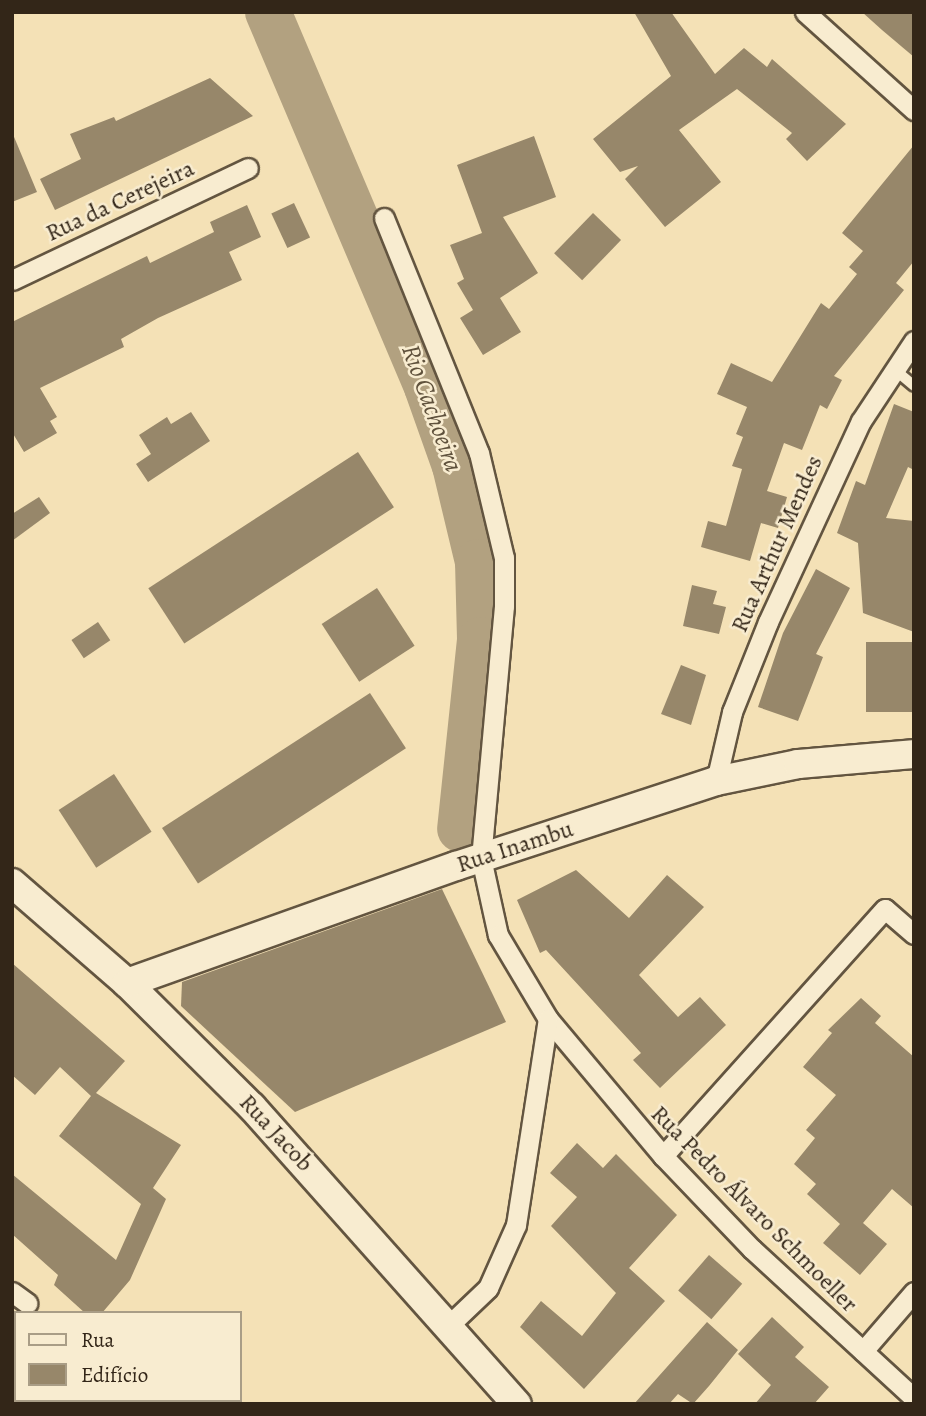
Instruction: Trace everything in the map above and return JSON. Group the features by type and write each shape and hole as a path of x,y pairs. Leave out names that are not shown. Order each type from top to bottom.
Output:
{"street":[{"path":"804,12 914,110"},
{"name":"Rua da Cerejeira","path":"12,279 248,168"},
{"name":"Rua Pedro Álvaro Schmoeller","path":"384,218 480,453 504,558 504,606 481,858 484,891 498,935 548,1018 663,1156 914,1398"},
{"name":"Rua Arthur Mendes","path":"716,781 732,712 768,622 861,421 914,341"},
{"name":"Rua Inambu","path":"127,983 481,858 716,781 798,764 914,754"},
{"name":"Rua Jacob","path":"12,883 127,983 295,1153 446,1328 517,1404"},
{"path":"663,1156 884,909 914,934"},
{"path":"446,1328 488,1288 516,1224 548,1018"},
{"path":"863,1351 914,1292"}],"lane":[{"path":"894,369 914,386"}],"building":[{"path":"634,12 671,12 715,74 744,48 767,67 772,59 846,124 807,161 786,139 792,133 737,89 679,130 721,182 665,227 625,179 638,166 620,172 593,139 671,76"},
{"path":"862,12 914,12 914,57 882,30"},
{"path":"210,78 253,116 55,210 40,179 81,159 70,134 114,117 116,121"},
{"path":"12,132 37,192 12,202"},
{"path":"534,136 556,197 503,217 538,273 500,298 521,332 483,355 460,318 473,310 457,283 464,279 450,245 482,233 457,165"},
{"path":"914,145 914,261 896,283 904,290 834,376 842,380 827,409 820,405 802,450 784,443 767,491 787,497 778,528 761,523 750,561 701,547 708,521 726,526 742,469 732,466 743,437 736,434 747,407 717,394 731,363 772,382 821,303 829,309 857,274 849,267 863,251 842,233"},
{"path":"294,203 310,237 287,248 271,214"},
{"path":"247,205 261,237 229,252 242,280 158,318 121,339 124,347 40,388 57,417 50,421 57,433 24,452 12,432 12,322 147,256 150,263 214,232 210,222"},
{"path":"593,213 621,240 582,280 554,253"},
{"path":"894,404 914,412 914,470 908,467 886,518 914,521 914,632 863,613 858,543 837,533 856,481 865,485"},
{"path":"191,412 210,441 148,482 136,464 151,454 139,435 167,417 171,424"},
{"path":"358,452 394,507 184,644 148,588"},
{"path":"39,497 50,513 12,541 12,514"},
{"path":"816,569 850,588 816,654 823,657 798,721 758,707 783,633"},
{"path":"692,585 717,591 713,604 726,607 719,634 683,626"},
{"path":"377,588 415,646 359,682 322,624"},
{"path":"98,622 110,640 84,658 71,640"},
{"path":"866,642 914,642 914,712 866,712"},
{"path":"681,665 706,675 691,725 661,714"},
{"path":"370,693 406,748 198,883 162,828"},
{"path":"114,774 152,832 96,868 59,810"},
{"path":"576,870 629,918 667,875 704,907 639,975 678,1017 700,997 726,1025 660,1088 633,1060 641,1053 546,950 540,953 517,900"},
{"path":"442,889 506,1022 295,1112 181,1006 182,982"},
{"path":"12,963 125,1061 96,1093 181,1145 153,1188 166,1199 130,1280 104,1311 83,1311 54,1285 58,1275 12,1234 12,1174 116,1260 141,1204 59,1136 91,1096 60,1067 35,1095 12,1075"},
{"path":"861,998 881,1016 875,1023 914,1057 914,1208 892,1189 863,1223 887,1244 860,1275 823,1243 840,1224 807,1194 816,1184 794,1164 815,1138 806,1130 836,1095 803,1067 832,1033 828,1030"},
{"path":"577,1143 603,1168 616,1154 677,1215 629,1268 665,1301 584,1389 520,1327 541,1301 582,1336 616,1293 551,1226 577,1197 550,1173"},
{"path":"709,1255 742,1284 711,1319 678,1290"},
{"path":"772,1317 804,1347 795,1357 829,1387 814,1404 755,1404 771,1385 738,1354"},
{"path":"707,1322 738,1350 693,1404 678,1394 669,1404 634,1404"}],"waterway":[{"name":"Rio Cachoeira","path":"268,12 427,387 455,466 478,562 480,640 460,829"}]}
